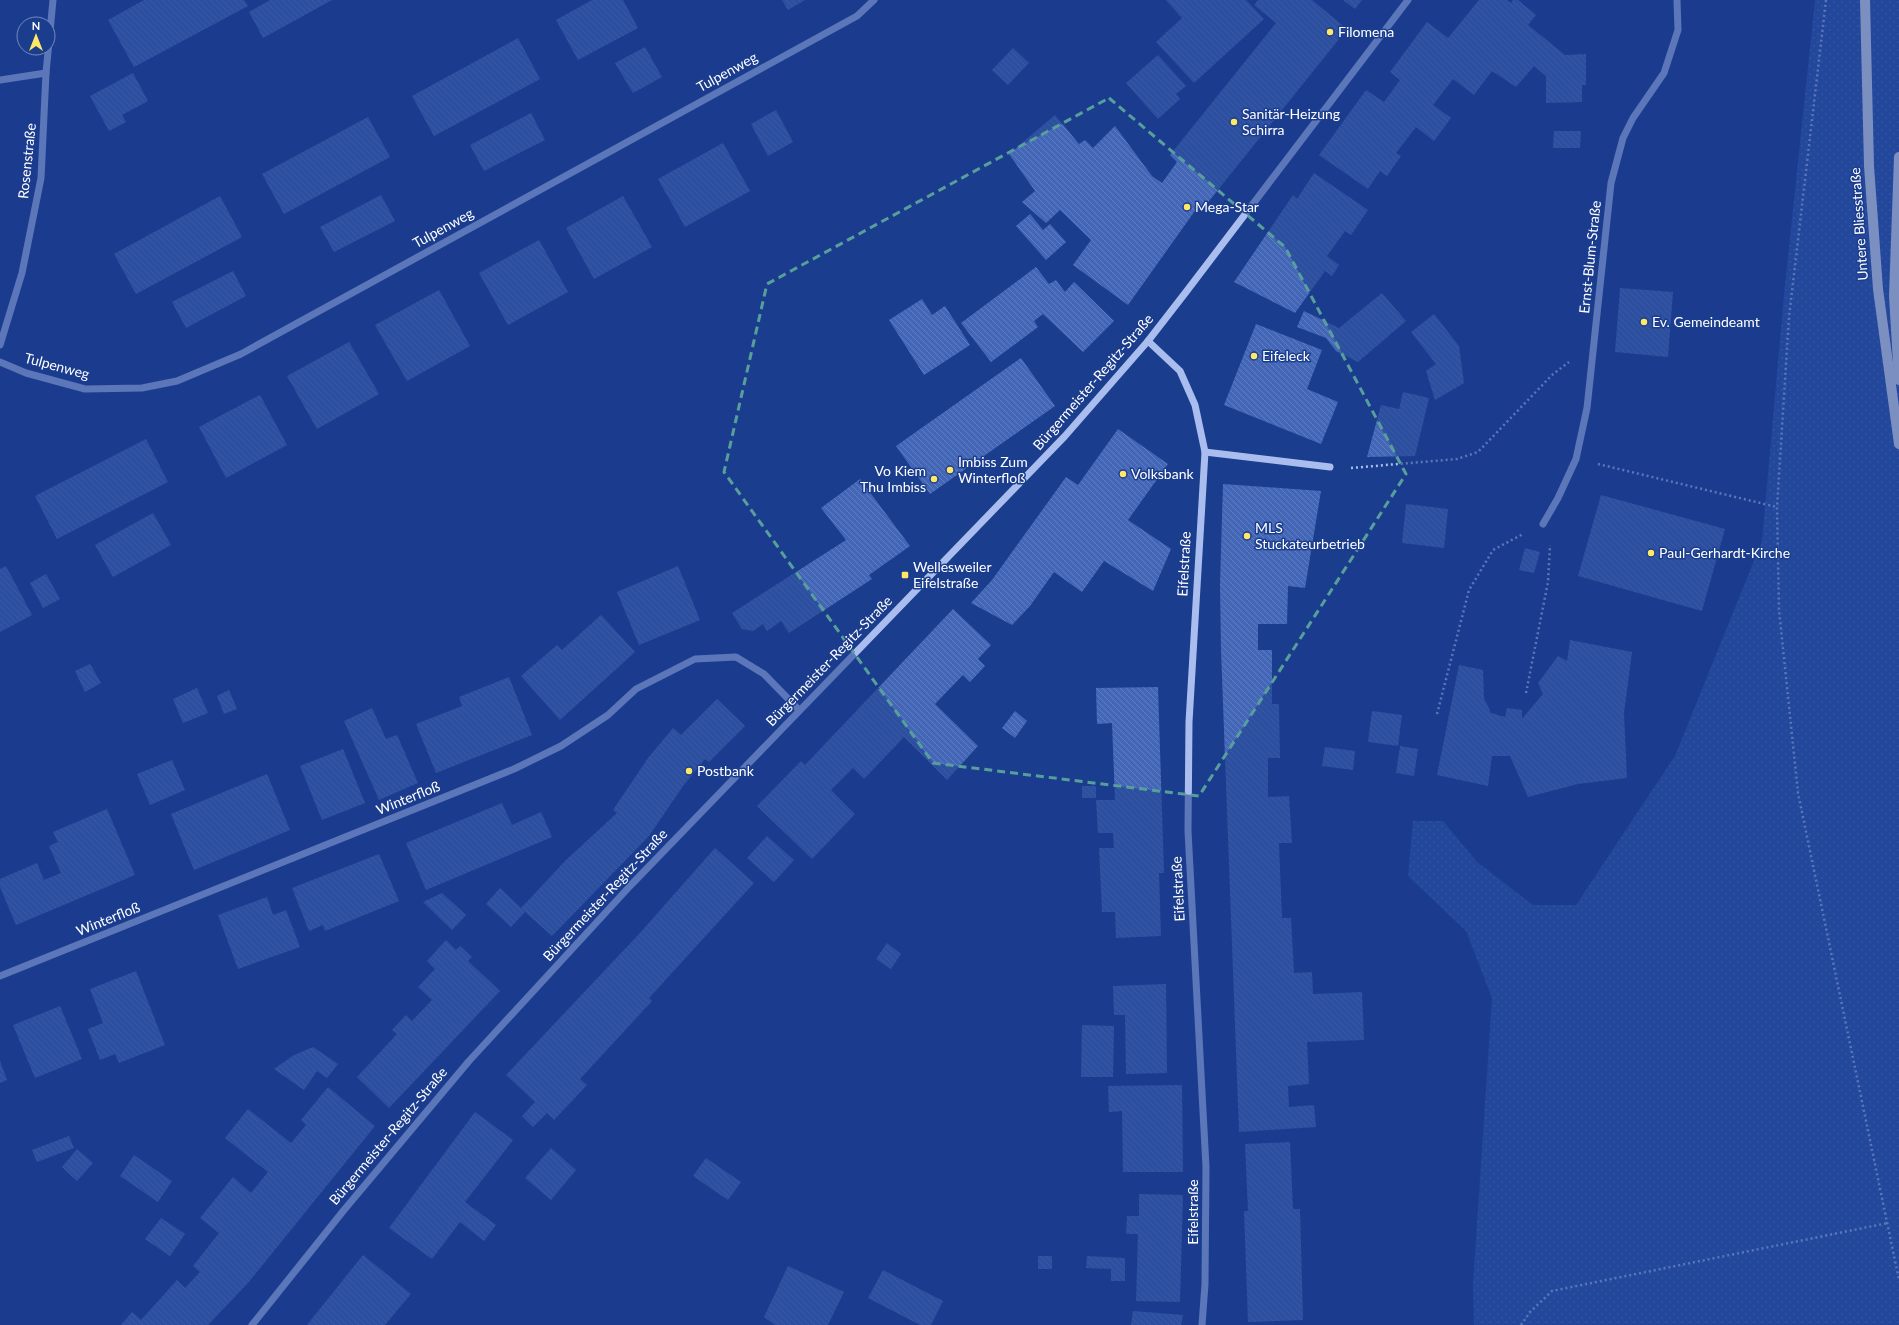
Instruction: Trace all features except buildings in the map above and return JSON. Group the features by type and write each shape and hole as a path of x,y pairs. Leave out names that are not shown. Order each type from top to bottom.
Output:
{"main road":[{"name":"Untere Bliesstraße","path":"1865,0 1869,166 1878,290 1899,444"},
{"path":"1899,157 1894,296 1899,380"}],"street":[{"name":"Rosenstraße","path":"0,345 22,273 41,178 46,73 52,0"},
{"name":"Tulpenweg","path":"0,362 26,373 85,389 142,388 176,381 241,354 856,16 874,0"},
{"name":"Bürgermeister-Regitz-Straße","path":"252,1325 344,1210 468,1061 630,886 799,710 983,523 1065,436 1148,341 1408,0"},
{"name":"Ernst-Blum-Straße","path":"1543,524 1558,498 1576,459 1587,408 1611,182 1617,156 1633,118 1664,73 1678,30 1677,0"},
{"path":"0,80 46,73"},
{"name":"Eifelstraße","path":"1148,341 1180,371 1195,404 1205,452 1189,722 1188,831 1206,1167 1206,1284 1202,1325"},
{"path":"1205,452 1330,467"},
{"name":"Winterfloß","path":"0,976 514,770 561,746 601,719 636,689 695,659 736,657 764,674 799,710"}],"path":[{"path":"1826,0 1789,317 1777,507 1779,610 1798,793 1899,1280"},
{"path":"1330,467 1351,468 1457,459 1478,452 1557,372 1571,360 1592,357"},
{"path":"1576,459 1777,507"},
{"path":"1437,714 1469,590 1493,550 1543,524 1550,547 1548,582 1526,693"},
{"path":"1520,1325 1530,1312 1552,1291 1888,1223"}],"highlighted area":[{"path":"1109,98 1285,247 1406,474 1199,796 933,763 724,472 767,284"}],"shaded area":[{"path":"1815,0 1899,0 1899,1325 1474,1325 1473,1284 1492,998 1466,931 1408,876 1413,821 1443,821 1477,862 1533,905 1576,905 1675,756 1762,541 1784,295"}],"place":[{"name":"Filomena","path":"1330,32"},
{"name":"Sanitär-Heizung Schirra","path":"1234,122"},
{"name":"Mega-Star","path":"1187,207"},
{"name":"Ev. Gemeindeamt","path":"1644,322"},
{"name":"Eifeleck","path":"1254,356"},
{"name":"Imbiss Zum Winterfloß","path":"950,470"},
{"name":"Volksbank","path":"1123,474"},
{"name":"Vo Kiem Thu Imbiss","path":"934,479"},
{"name":"MLS Stuckateurbetrieb","path":"1247,536"},
{"name":"Paul-Gerhardt-Kirche","path":"1651,553"},
{"name":"Wellesweiler Eifelstraße","path":"905,575"},
{"name":"Postbank","path":"689,771"}]}
